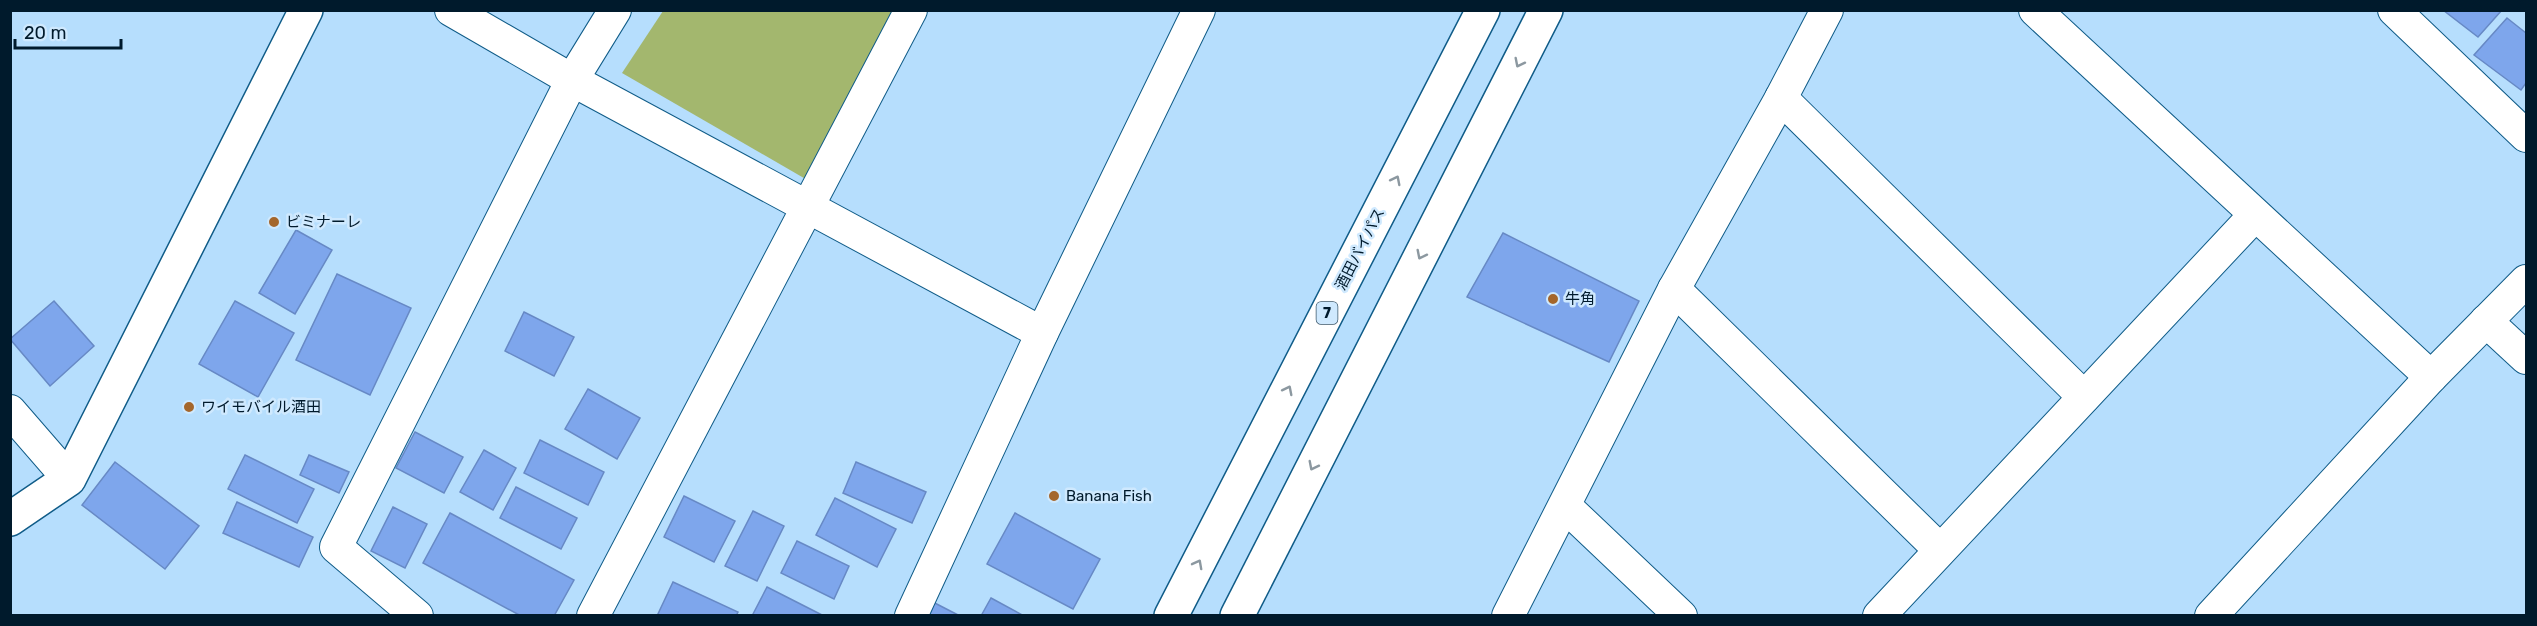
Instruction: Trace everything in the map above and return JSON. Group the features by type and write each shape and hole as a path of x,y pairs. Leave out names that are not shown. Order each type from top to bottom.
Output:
{"main road":[{"path":"10,519 69,479 306,10"},
{"name":"酒田バイパス","path":"1171,615 1483,10"},
{"path":"1237,615 1545,10"}],"street":[{"path":"451,10 572,80 1042,333"},
{"path":"417,615 336,547 572,80 615,10"},
{"path":"593,615 911,10"},
{"path":"911,615 1042,333 1199,10"},
{"path":"1508,615 1674,289 1781,98 1827,10"},
{"path":"2034,10 2431,377"},
{"path":"2394,10 2526,136"},
{"path":"1781,98 2084,397"},
{"path":"1879,615 2255,215"},
{"path":"2211,615 2431,377 2526,281"},
{"path":"1674,289 1940,550"},
{"path":"2486,321 2526,358"},
{"path":"10,411 69,479"},
{"path":"1565,506 1682,615"}],"green space":[{"path":"663,11 906,11 809,181 622,73"}],"building":[{"path":"2443,10 2502,10 2478,37"},
{"path":"2507,18 2526,33 2526,83 2521,90 2474,55"},
{"path":"296,230 332,250 295,314 259,293"},
{"name":"牛角","path":"1503,233 1639,301 1609,362 1467,297"},
{"path":"337,274 411,308 370,395 296,360"},
{"path":"54,301 94,346 50,386 10,339"},
{"path":"235,301 294,333 258,397 199,364"},
{"path":"524,312 574,337 554,376 505,351"},
{"path":"588,389 640,418 617,459 565,429"},
{"path":"415,432 463,457 444,493 396,468"},
{"path":"540,440 604,472 588,505 524,473"},
{"path":"484,450 516,468 493,510 460,492"},
{"path":"245,455 314,489 297,523 228,489"},
{"path":"309,455 349,472 339,493 300,475"},
{"path":"115,462 199,526 165,569 82,505"},
{"path":"856,462 926,492 912,523 843,493"},
{"path":"516,487 577,518 561,549 500,518"},
{"path":"684,496 735,521 714,562 664,537"},
{"path":"835,498 896,529 877,567 816,535"},
{"path":"237,502 313,537 299,567 223,533"},
{"path":"393,507 427,524 405,568 371,551"},
{"path":"753,511 784,526 757,581 725,566"},
{"path":"450,513 574,580 554,616 521,616 423,563"},
{"path":"1015,513 1100,559 1073,609 987,564"},
{"path":"797,541 849,566 834,599 781,573"},
{"path":"673,582 738,612 736,616 657,616"},
{"path":"767,587 824,616 752,616"},
{"path":"991,598 1024,616 981,616"},
{"path":"927,599 960,616 919,616"}],"place":[{"name":"ビミナーレ","path":"274,222"},
{"name":"牛角","path":"1553,299"},
{"name":"ワイモバイル酒田","path":"189,407"},
{"name":"Banana Fish","path":"1054,496"}]}
